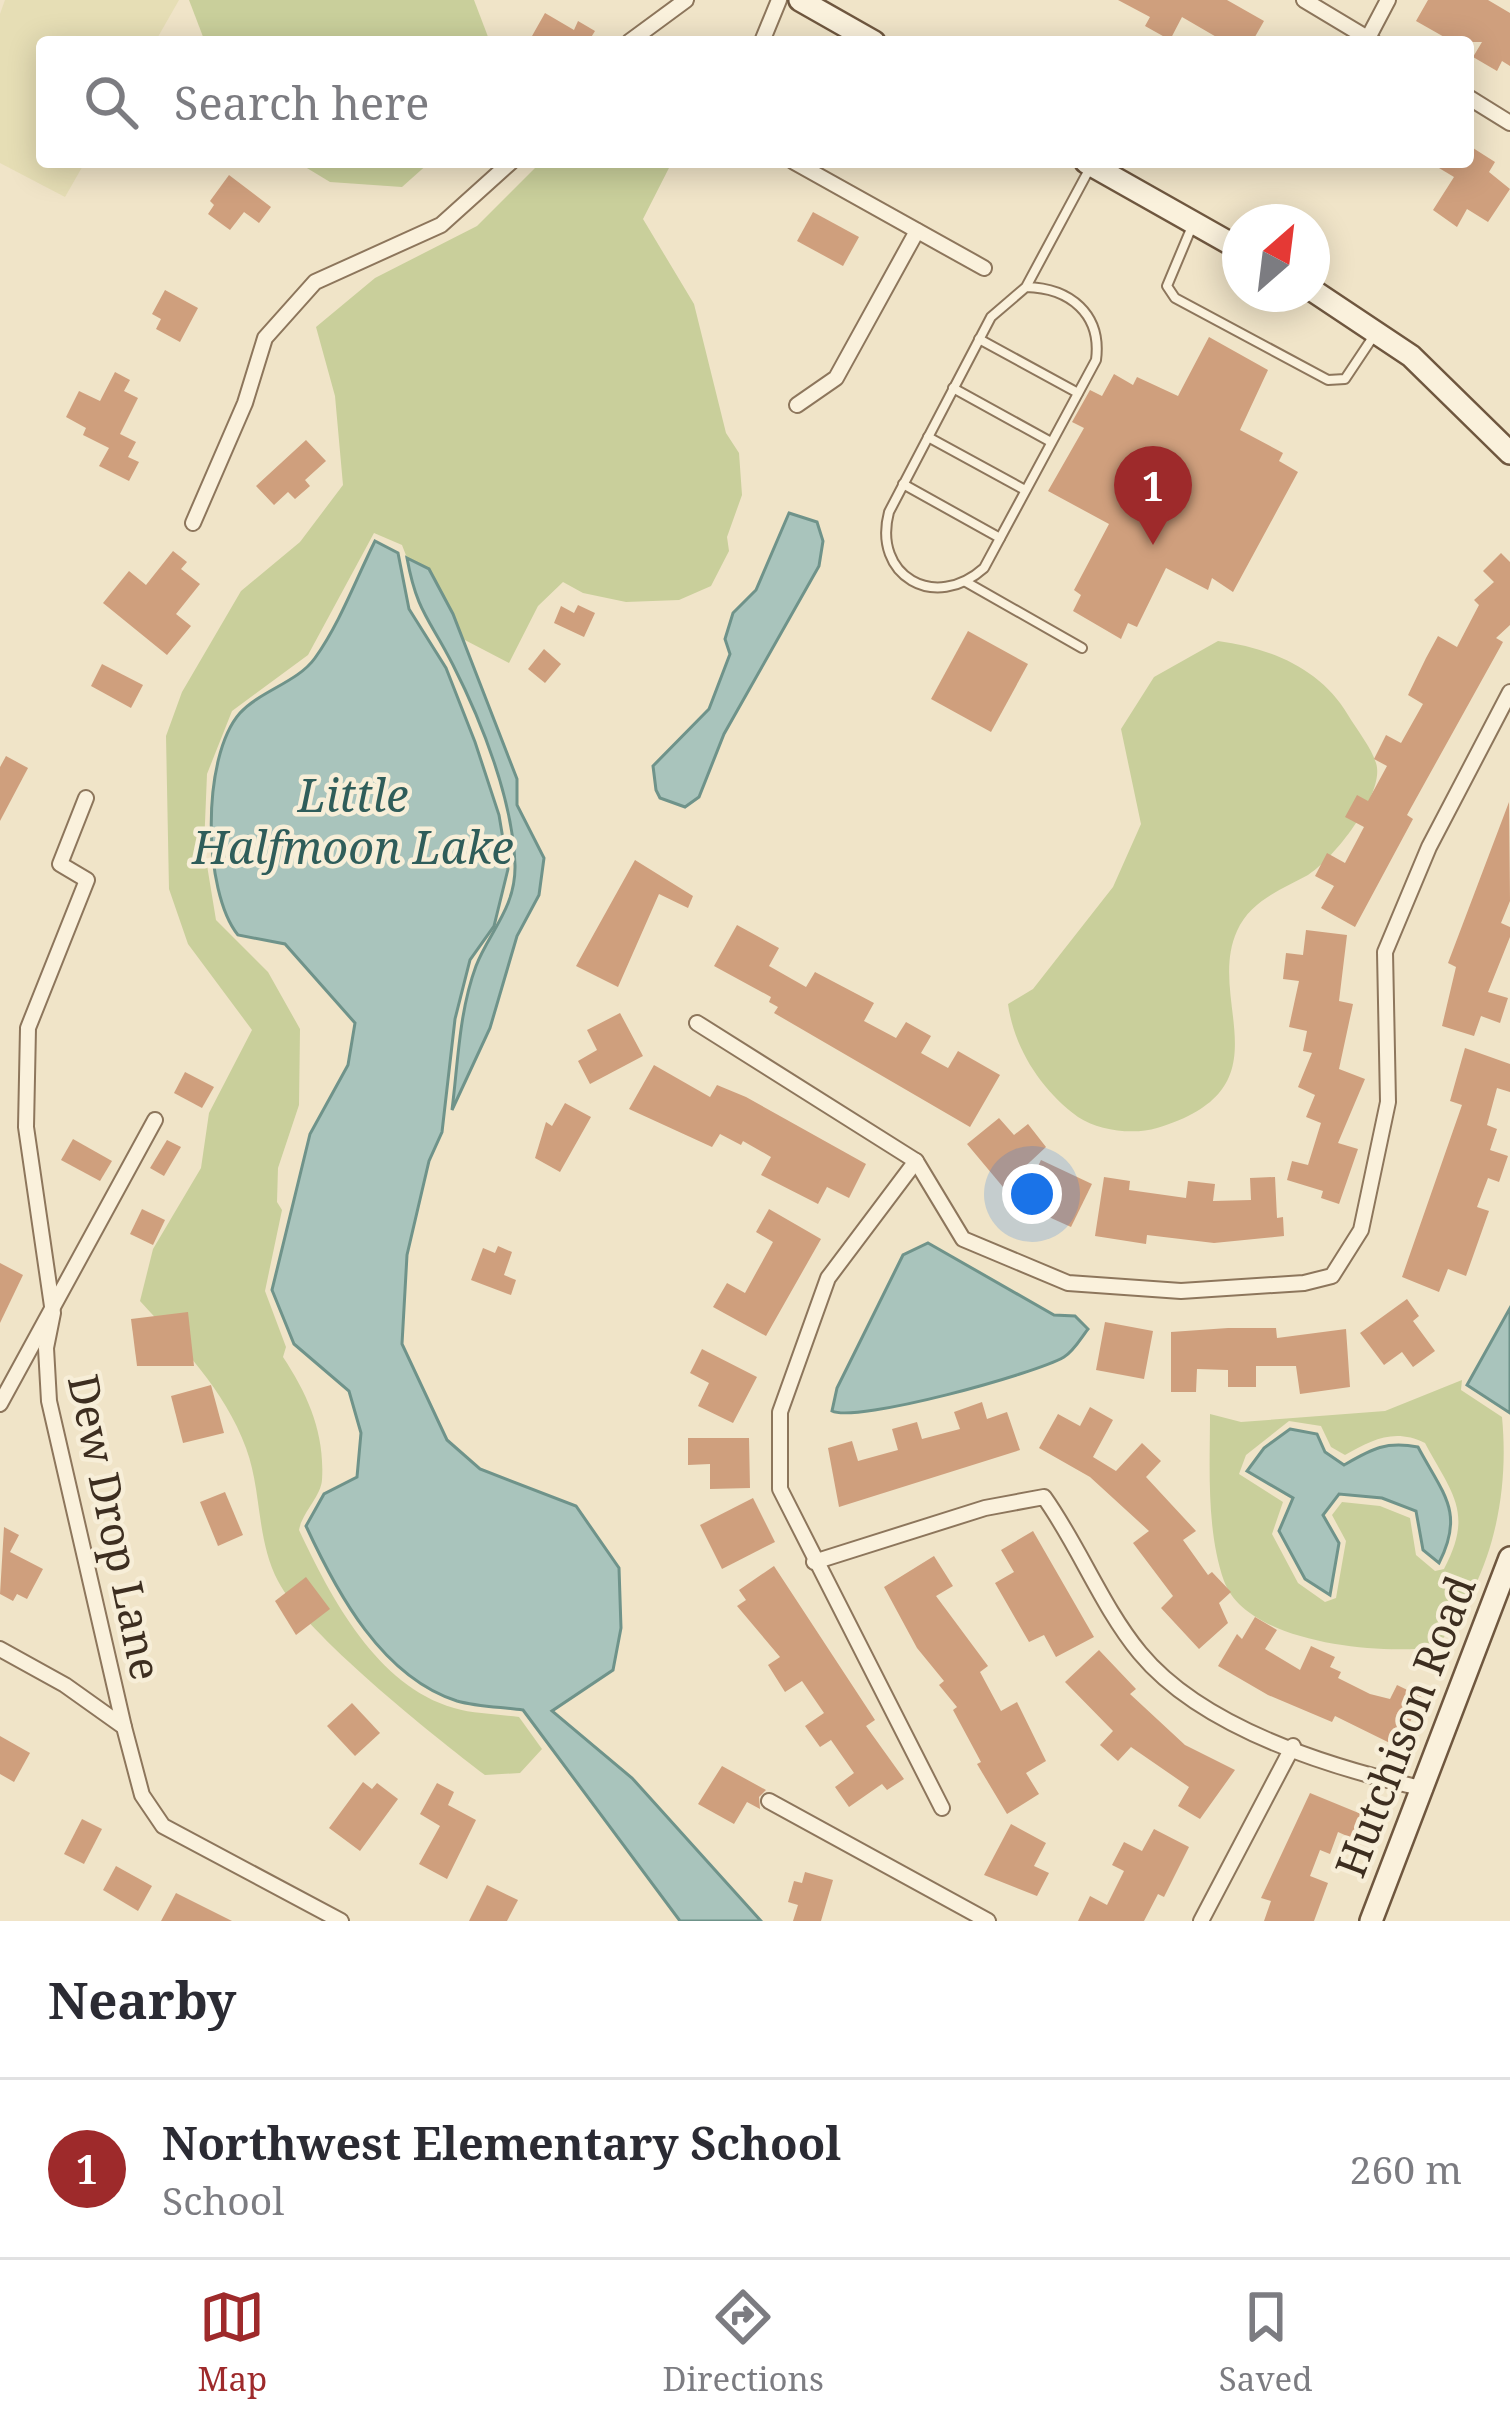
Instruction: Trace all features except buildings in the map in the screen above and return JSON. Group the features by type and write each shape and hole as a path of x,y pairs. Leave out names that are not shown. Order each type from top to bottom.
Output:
{"street":[{"path":"637,36 686,0"},
{"path":"762,36 779,0"},
{"path":"800,0 863,36"},
{"path":"1304,0 1364,36"},
{"path":"1373,36 1388,0"},
{"path":"1474,101 1510,123"},
{"path":"193,523 244,403 265,338 301,296 315,282 441,225 504,168"},
{"path":"805,168 984,268"},
{"path":"1096,168 1222,239"},
{"path":"796,405 836,378 917,231"},
{"path":"1330,302 1376,332 1472,410 1510,453"},
{"path":"697,1023 916,1161 963,1239 1068,1283 1181,1291 1304,1283 1332,1276 1361,1230 1388,1102 1385,952 1429,848 1510,692"},
{"name":"Dew Drop Lane","path":"86,798 60,864 87,880 28,1028 26,1127 53,1312 46,1348 49,1402 142,1796 164,1826 341,1921"},
{"path":"0,1404 155,1120"},
{"path":"916,1161 828,1278 779,1412 780,1489 942,1808"},
{"path":"814,1562 985,1508 1044,1497 1139,1652 1187,1699 1242,1729 1375,1778 1425,1789"},
{"name":"Hutchison Road","path":"1372,1921 1510,1558"},
{"path":"0,1649 65,1685 124,1727"},
{"path":"1201,1921 1293,1746"},
{"path":"770,1801 988,1921"}],"lane":[{"path":"1026,287 1064,293 1082,307 1094,328 1096,360 984,568 965,582 935,589 916,585 891,564 884,529 979,339 992,317 1026,287 1087,168"},
{"path":"1194,223 1168,272 1167,286 1175,298 1328,380 1345,379 1376,332"},
{"path":"979,339 1078,392"},
{"path":"953,388 1051,442"},
{"path":"928,437 1025,490"},
{"path":"903,484 1000,538"},
{"path":"965,582 1082,648"}],"shaded area":[{"path":"5,0 179,0 158,36 36,36 36,168 82,168 65,197 0,163 0,14"}],"green space":[{"path":"189,0 474,0 488,36 203,36"},
{"path":"307,168 423,168 402,187 330,182"},
{"path":"535,168 669,168 643,219 694,304 726,433 739,453 742,495 727,537 729,551 711,586 679,600 626,602 583,593 563,582 538,606 509,663 461,638 429,569 407,558 402,545 374,533 308,655 232,711 207,774 204,847 216,920 268,972 300,1029 299,1105 278,1168 277,1202 282,1210 265,1291 286,1347 283,1357 307,1400 321,1446 321,1486 299,1530 342,1610 380,1660 402,1680 454,1708 519,1717 542,1749 520,1773 485,1775 372,1683 293,1603 271,1565 251,1464 237,1427 200,1369 140,1301 153,1249 201,1168 209,1113 252,1030 188,944 169,889 166,736 182,692 241,591 300,542 343,485 335,396 316,327 375,278 477,226"},
{"path":"1218,641 1275,655 1323,685 1367,745 1377,776 1365,808 1331,855 1308,875 1258,904 1237,931 1230,958 1235,1041 1232,1067 1221,1090 1197,1111 1157,1128 1106,1128 1078,1117 1041,1081 1016,1036 1008,1004 1033,989 1113,887 1141,824 1121,729 1154,677"},
{"path":"1462,1380 1461,1390 1502,1417 1499,1509 1483,1568 1455,1622 1436,1647 1383,1649 1318,1641 1259,1619 1237,1602 1218,1561 1210,1498 1210,1414 1241,1422 1385,1411","holes":["1289,1421 1321,1426 1331,1447 1345,1455 1393,1436 1425,1443 1456,1504 1457,1532 1444,1569 1435,1571 1416,1555 1410,1518 1380,1506 1342,1502 1332,1515 1346,1541 1336,1598 1325,1602 1298,1583 1272,1534 1283,1502 1239,1474 1246,1455"]}],"water":[{"path":"789,513 817,522 823,541 819,566 724,734 699,797 685,807 660,798 653,766 709,709 730,654 725,639 733,613 756,590"},
{"name":"Little Halfmoon Lake","path":"375,541 398,553 409,609 446,668 499,815 508,869 494,926 470,960 455,1019 442,1132 429,1161 407,1255 402,1344 447,1440 480,1469 576,1506 619,1568 621,1628 613,1670 552,1711 632,1778 761,1921 680,1921 523,1710 457,1701 406,1673 365,1630 306,1526 324,1494 357,1477 361,1433 349,1391 294,1344 272,1290 310,1134 348,1065 355,1023 285,944 238,935 218,888 211,824 213,791 227,733 240,713 315,658"},
{"path":"407,558 429,569 453,614 517,779 517,805 544,858 539,895 517,936 490,1028 452,1110 470,983 511,894 513,840 485,736 420,604"},
{"path":"928,1243 1054,1315 1075,1316 1088,1329 1064,1357 1019,1374 909,1404 832,1411 837,1388 903,1255"},
{"path":"1510,1308 1510,1413 1467,1385"},
{"path":"1290,1429 1317,1434 1325,1452 1344,1465 1379,1448 1418,1447 1448,1504 1450,1530 1439,1563 1423,1550 1416,1511 1382,1498 1339,1494 1323,1515 1339,1543 1330,1595 1305,1579 1279,1531 1293,1498 1247,1471 1264,1448"}],"place":[{"name":"Northwest Elementary School","path":"1153,545"}]}
